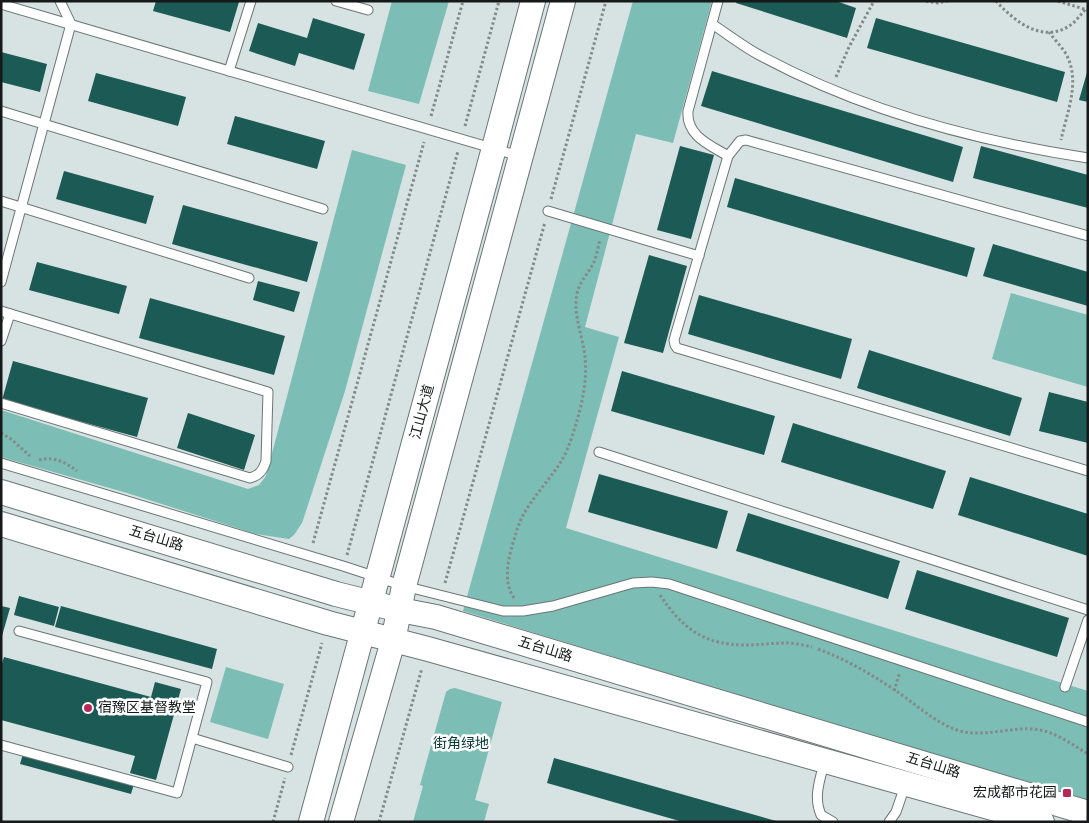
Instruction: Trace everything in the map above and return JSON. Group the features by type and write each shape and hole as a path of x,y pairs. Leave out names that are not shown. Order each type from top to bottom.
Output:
{"main road":[{"name":"江山大道","path":"311,822 533,1"},
{"name":"江山大道","path":"341,822 392,641 404,586 563,1"},
{"name":"五台山路","path":"1,492 326,591 370,603 436,617 909,771 1042,822"},
{"name":"五台山路","path":"1,524 362,633 428,649 825,760 909,771 1088,812"}],"lane":[{"path":"1,282 71,24 60,1"},
{"path":"229,70 252,1"},
{"path":"336,1 368,10"},
{"path":"718,1 688,111 687,121 700,138 728,156"},
{"path":"1,4 522,156"},
{"path":"712,24 761,57 832,89 886,110 936,127 994,142 1088,158"},
{"path":"1,112 44,123 323,210"},
{"path":"1088,236 746,140 740,141 728,156 674,340 678,348 1088,470"},
{"path":"1,201 249,278"},
{"path":"548,211 699,256"},
{"path":"1,341 5,312 268,392 266,461 262,471 250,478 1,403"},
{"path":"599,452 1088,610"},
{"path":"1,463 344,566 404,586 502,611 523,611 553,606 633,583 652,582 668,584 1088,722"},
{"path":"1065,687 1088,620"},
{"path":"1,745 177,793 207,682 19,631"},
{"path":"192,738 288,767"},
{"path":"825,760 818,785 817,802 821,814 833,822"},
{"path":"889,822 896,812 909,771"}],"path":[{"path":"309,556 462,1"},
{"path":"344,566 499,1"},
{"path":"442,597 606,1"},
{"path":"832,89 849,47 874,1"},
{"path":"926,1 938,3 947,1"},
{"path":"996,1 1016,21 1032,30 1049,32 1072,24 1087,10 1058,1"},
{"path":"1049,32 1065,54 1072,70 1073,89 1058,153"},
{"path":"516,600 509,591 507,576 510,554 519,521 530,502 546,485 563,458 583,398 585,352 578,317 577,293 583,279 593,264 603,228"},
{"path":"1,433 11,439 36,462"},
{"path":"652,582 672,613 688,629 703,637 725,643 746,645 787,642 810,647 851,663 899,693 928,716 960,730 981,734 1026,728 1042,730 1064,739 1088,754"},
{"path":"445,584 454,587"},
{"path":"508,601 521,600"},
{"path":"273,822 328,623"},
{"path":"379,822 428,649"}],"green space":[{"path":"392,1 449,1 419,104 368,91"},
{"path":"633,1 712,1 673,143 636,134 585,327 619,337 566,528 1088,691 1088,802 463,611"},
{"path":"352,150 406,165 345,391 302,523 294,535 289,539 256,534 127,493 1,457 1,410 248,489 259,485 266,476"},
{"path":"1011,293 1088,315 1088,387 992,359"},
{"path":"226,667 284,684 268,739 210,722"},
{"name":"街角绿地","path":"455,688 502,702 475,800 489,804 484,822 413,822 423,786 420,785 446,692"}],"building":[{"path":"156,1 239,2 230,32 153,11"},
{"path":"737,1 836,1 856,8 847,38 736,3"},
{"path":"313,18 365,34 354,70 299,53 295,66 249,51 258,23 307,38"},
{"path":"876,18 1065,72 1057,102 867,48"},
{"path":"1,52 47,64 40,92 1,82"},
{"path":"1088,69 1088,102 1079,100"},
{"path":"712,71 963,147 953,182 701,106"},
{"path":"96,73 186,97 178,126 88,101"},
{"path":"235,116 325,141 317,169 227,144"},
{"path":"680,146 714,155 691,239 657,230"},
{"path":"981,146 1088,175 1088,208 973,178"},
{"path":"64,171 154,196 146,224 56,199"},
{"path":"735,178 975,248 967,277 727,207"},
{"path":"183,205 318,242 307,282 172,244"},
{"path":"993,244 1088,272 1088,306 983,276"},
{"path":"649,255 687,266 663,353 624,343"},
{"path":"37,262 127,286 119,314 29,290"},
{"path":"258,281 300,292 294,312 253,300"},
{"path":"699,295 852,339 841,379 688,334"},
{"path":"150,298 285,336 274,375 139,338"},
{"path":"869,350 1022,398 1010,436 857,388"},
{"path":"13,361 148,398 137,437 2,400"},
{"path":"622,371 775,416 764,455 611,411"},
{"path":"1049,392 1088,402 1088,443 1039,431"},
{"path":"188,413 255,435 244,470 177,448"},
{"path":"793,423 946,471 933,509 781,462"},
{"path":"599,474 728,511 717,549 588,512"},
{"path":"970,477 1088,514 1088,556 958,515"},
{"path":"748,513 900,561 888,599 736,551"},
{"path":"917,570 1069,618 1057,657 905,609"},
{"path":"19,596 59,607 54,626 14,615"},
{"path":"1,606 10,608 2,636 1,636"},
{"path":"61,606 217,649 212,669 55,627"},
{"name":"宿豫区基督教堂","path":"4,657 151,697 155,682 181,689 156,780 130,773 135,756 1,720 1,666"},
{"path":"23,754 134,784 131,794 20,764"},
{"path":"554,758 776,822 683,822 547,783"}],"place":[{"name":"宿豫区基督教堂","path":"88,708"},
{"name":"宏成都市花园","path":"1067,793"}]}
